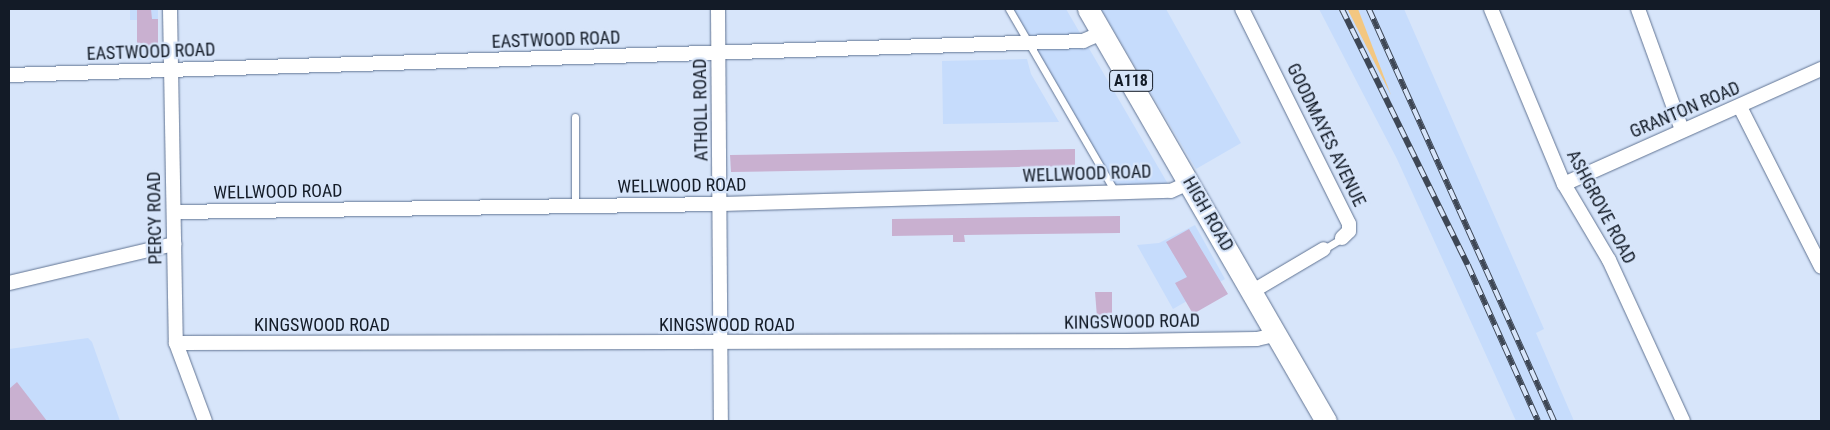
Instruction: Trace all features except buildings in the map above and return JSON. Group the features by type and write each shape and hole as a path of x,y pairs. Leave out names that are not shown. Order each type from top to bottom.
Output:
{"main road":[{"name":"HIGH ROAD","path":"1088,9 1278,334 1326,421"}],"street":[{"name":"PERCY ROAD","path":"170,9 176,343 205,421"},
{"name":"ATHOLL ROAD","path":"718,9 722,204 721,421"},
{"name":"GOODMAYES AVENUE","path":"1242,9 1349,224 1350,231 1342,238"},
{"name":"ASHGROVE ROAD","path":"1491,9 1564,184 1609,260 1682,421"},
{"path":"1638,9 1682,130"},
{"name":"EASTWOOD ROAD","path":"9,75 1083,41 1102,33"},
{"name":"GRANTON ROAD","path":"1564,184 1821,69"},
{"path":"1740,106 1821,267"},
{"name":"WELLWOOD ROAD","path":"174,212 722,204 1171,190 1190,182"},
{"path":"9,283 174,244"},
{"name":"GOODMAYES AVENUE","path":"1253,291 1324,249"},
{"name":"KINGSWOOD ROAD","path":"176,343 722,344 1257,339 1278,334"}],"lane":[{"path":"1009,9 1115,192"},
{"path":"575,117 575,206"},
{"name":"GOODMAYES AVENUE","path":"1324,249 1342,238"}],"shaded area":[{"path":"130,9 158,9 158,59 137,60 137,20 130,20"},
{"path":"1008,9 1066,9 1168,184 1109,187"},
{"path":"1101,9 1166,9 1241,143 1196,169"},
{"path":"1319,9 1404,9 1544,329 1536,333 1574,421 1516,421 1397,159"},
{"path":"1348,9 1358,9 1391,95 1349,12"},
{"path":"1027,59 1031,74 1059,122 943,124 942,61"},
{"path":"1195,225 1225,279 1173,309 1137,245 1159,243"},
{"path":"88,338 92,342 120,421 9,421 9,349"}],"railway":[{"path":"1342,9 1468,265 1538,421"},
{"path":"1369,9 1554,421"}]}
